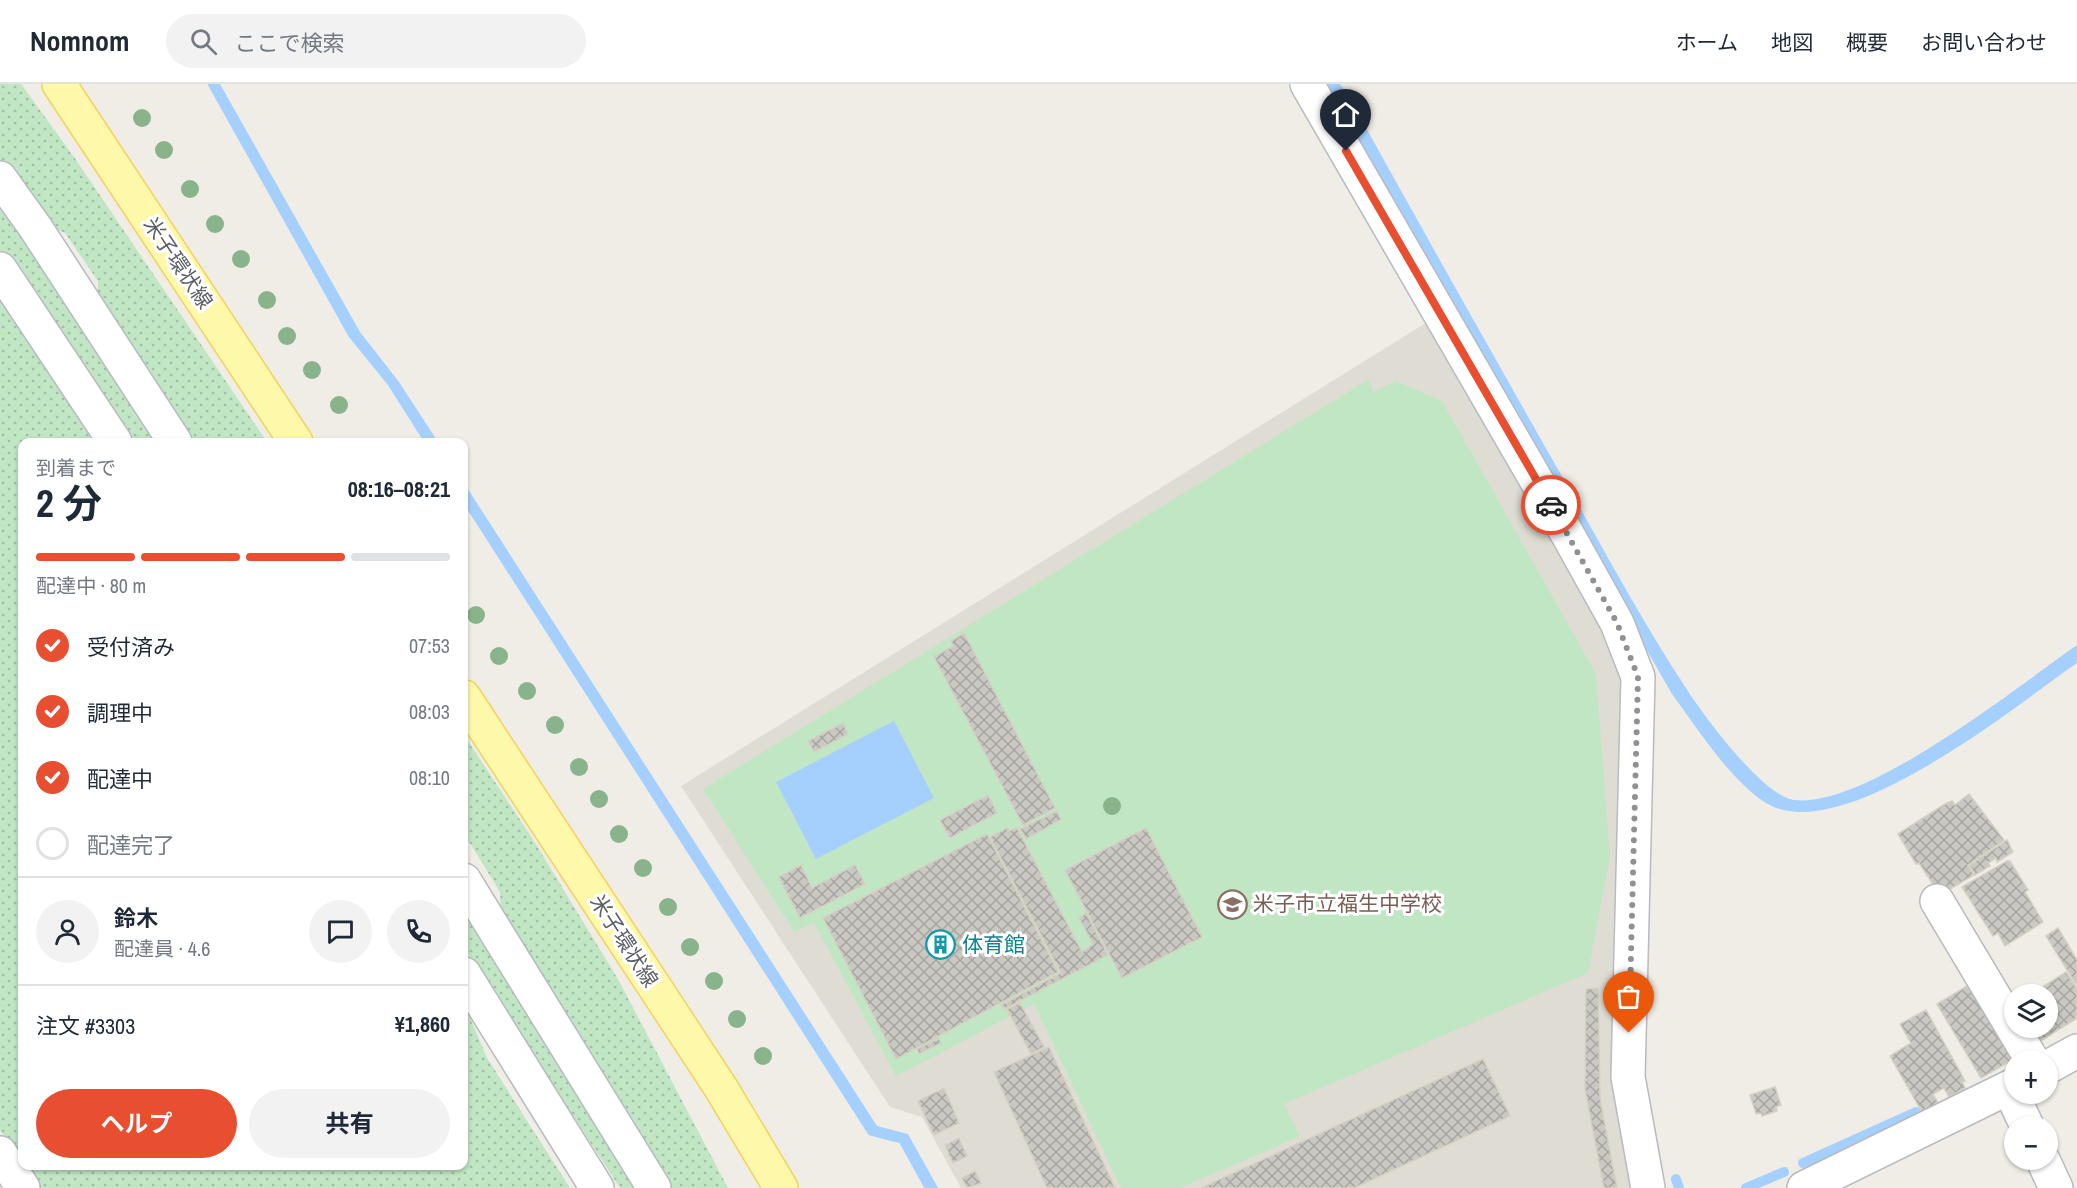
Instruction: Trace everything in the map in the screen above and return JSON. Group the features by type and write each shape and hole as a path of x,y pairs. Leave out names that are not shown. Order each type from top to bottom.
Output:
{"main road":[{"name":"米子環状線","path":"59,84 293,438"},
{"name":"米子環状線","path":"468,703 721,1088 783,1187"}],"street":[{"path":"1311,86 1585,564 1617,623 1638,677 1628,1077 1648,1188"},
{"path":"0,178 35,227 172,438"},
{"path":"0,269 112,438"},
{"path":"468,886 654,1188"},
{"path":"1937,902 2026,1050"},
{"path":"468,980 597,1188"},
{"path":"2058,1061 2077,1051"},
{"path":"1804,1188 2004,1091"},
{"path":"0,1153 23,1188"},
{"path":"2048,1170 2056,1188"}],"shaded area":[{"path":"1429,321 1597,614 1625,676 1630,854 1613,1001 1615,1100 1637,1188 961,1188 922,1117 890,1107 681,786"}],"green space":[{"path":"0,84 21,84 74,157 264,438 186,438 98,306 98,281 65,233 40,221 0,164"},
{"path":"0,195 165,438 125,438 0,250"},
{"path":"0,292 98,438 18,438 18,1157 0,1130"},
{"path":"1369,379 1373,392 1396,381 1442,401 1596,674 1610,857 1588,973 1284,1104 1300,1136 1180,1188 1121,1188 1034,1004 896,1076 814,923 794,932 703,789"},
{"path":"468,741 534,841 619,981 728,1188 662,1188 501,922 500,892 468,842"},
{"path":"468,905 642,1188 620,1188 468,954"},
{"path":"468,1013 487,1058 570,1188 39,1188 27,1170 468,1170"}],"water":[{"path":"217,84 220,84 360,332 399,382 435,438 431,438 395,383 356,332"},
{"path":"1322,84 1340,84 1350,99 1652,634 1694,700 1719,734 1766,785 1794,800 1824,798 1860,785 1940,742 2077,645 2077,663 1970,739 1924,768 1878,792 1834,807 1795,812 1763,801 1725,766 1672,694"},
{"path":"468,489 877,1126 908,1134 938,1188 934,1188 905,1137 874,1130 468,495"},
{"path":"894,721 934,798 816,859 776,782"}],"building":[{"path":"964,633 1055,808 1023,825 934,657 953,646 951,641"},
{"path":"843,723 848,734 814,752 808,741"},
{"path":"1969,794 2004,840 1968,865 1974,875 1940,895 1919,863 1916,864 1898,834 1945,804 1952,801 1955,805"},
{"path":"988,795 997,813 950,838 940,820"},
{"path":"1057,811 1061,820 1026,839 1020,829"},
{"path":"1007,828 1009,831 1017,828 1082,952 1093,944 1079,918 1086,913 1108,955 1004,1009 1001,1005 1061,973 990,837"},
{"path":"1146,828 1202,937 1122,978 1065,870"},
{"name":"体育館","path":"987,834 1058,972 896,1059 823,918"},
{"path":"2007,840 2013,852 1997,862 1996,858 1988,863 1990,866 1975,875 1970,865"},
{"path":"2010,861 2028,890 2025,892 2043,922 2005,946 1998,933 1993,936 1962,887"},
{"path":"801,865 812,888 855,865 865,884 800,918 779,877"},
{"path":"2058,928 2077,960 2077,986 2046,936"},
{"path":"2066,972 2077,989 2077,1018 2058,1030 2058,984 2047,984"},
{"path":"1972,983 2011,1050 2004,1050 2004,1065 1981,1078 1937,1004"},
{"path":"1598,988 1600,1099 1617,1188 1604,1188 1585,1089 1586,989"},
{"path":"1020,1003 1044,1047 1031,1054 1007,1009"},
{"path":"1926,1010 1965,1081 1962,1082 1965,1088 1949,1097 1944,1088 1933,1094 1938,1103 1922,1112 1890,1056 1911,1043 1900,1024"},
{"path":"939,1038 941,1043 919,1054 917,1049"},
{"path":"1049,1047 1115,1188 1047,1188 994,1072"},
{"path":"1483,1059 1510,1116 1354,1188 1201,1188"},
{"path":"1775,1087 1781,1105 1776,1107 1777,1111 1762,1116 1761,1113 1756,1114 1750,1095"},
{"path":"944,1088 959,1123 934,1135 918,1101"},
{"path":"959,1138 967,1156 953,1163 945,1145"},
{"path":"975,1171 981,1183 967,1188 962,1178"}],"waterway":[{"path":"213,84 353,334 392,382 427,438"},
{"path":"468,501 872,1131 903,1139 930,1188"},
{"path":"1803,1163 1916,1112"},
{"path":"1746,1188 1784,1172"},
{"path":"1676,1179 1679,1188"}],"way so far":[{"path":"1551,505 1617,623 1638,677 1629,1033"}],"place":[{"name":"米子市立福生中学校","path":"1232,904"},
{"name":"体育館","path":"941,945"}],"route":[{"path":"1346,151 1551,505"}]}
